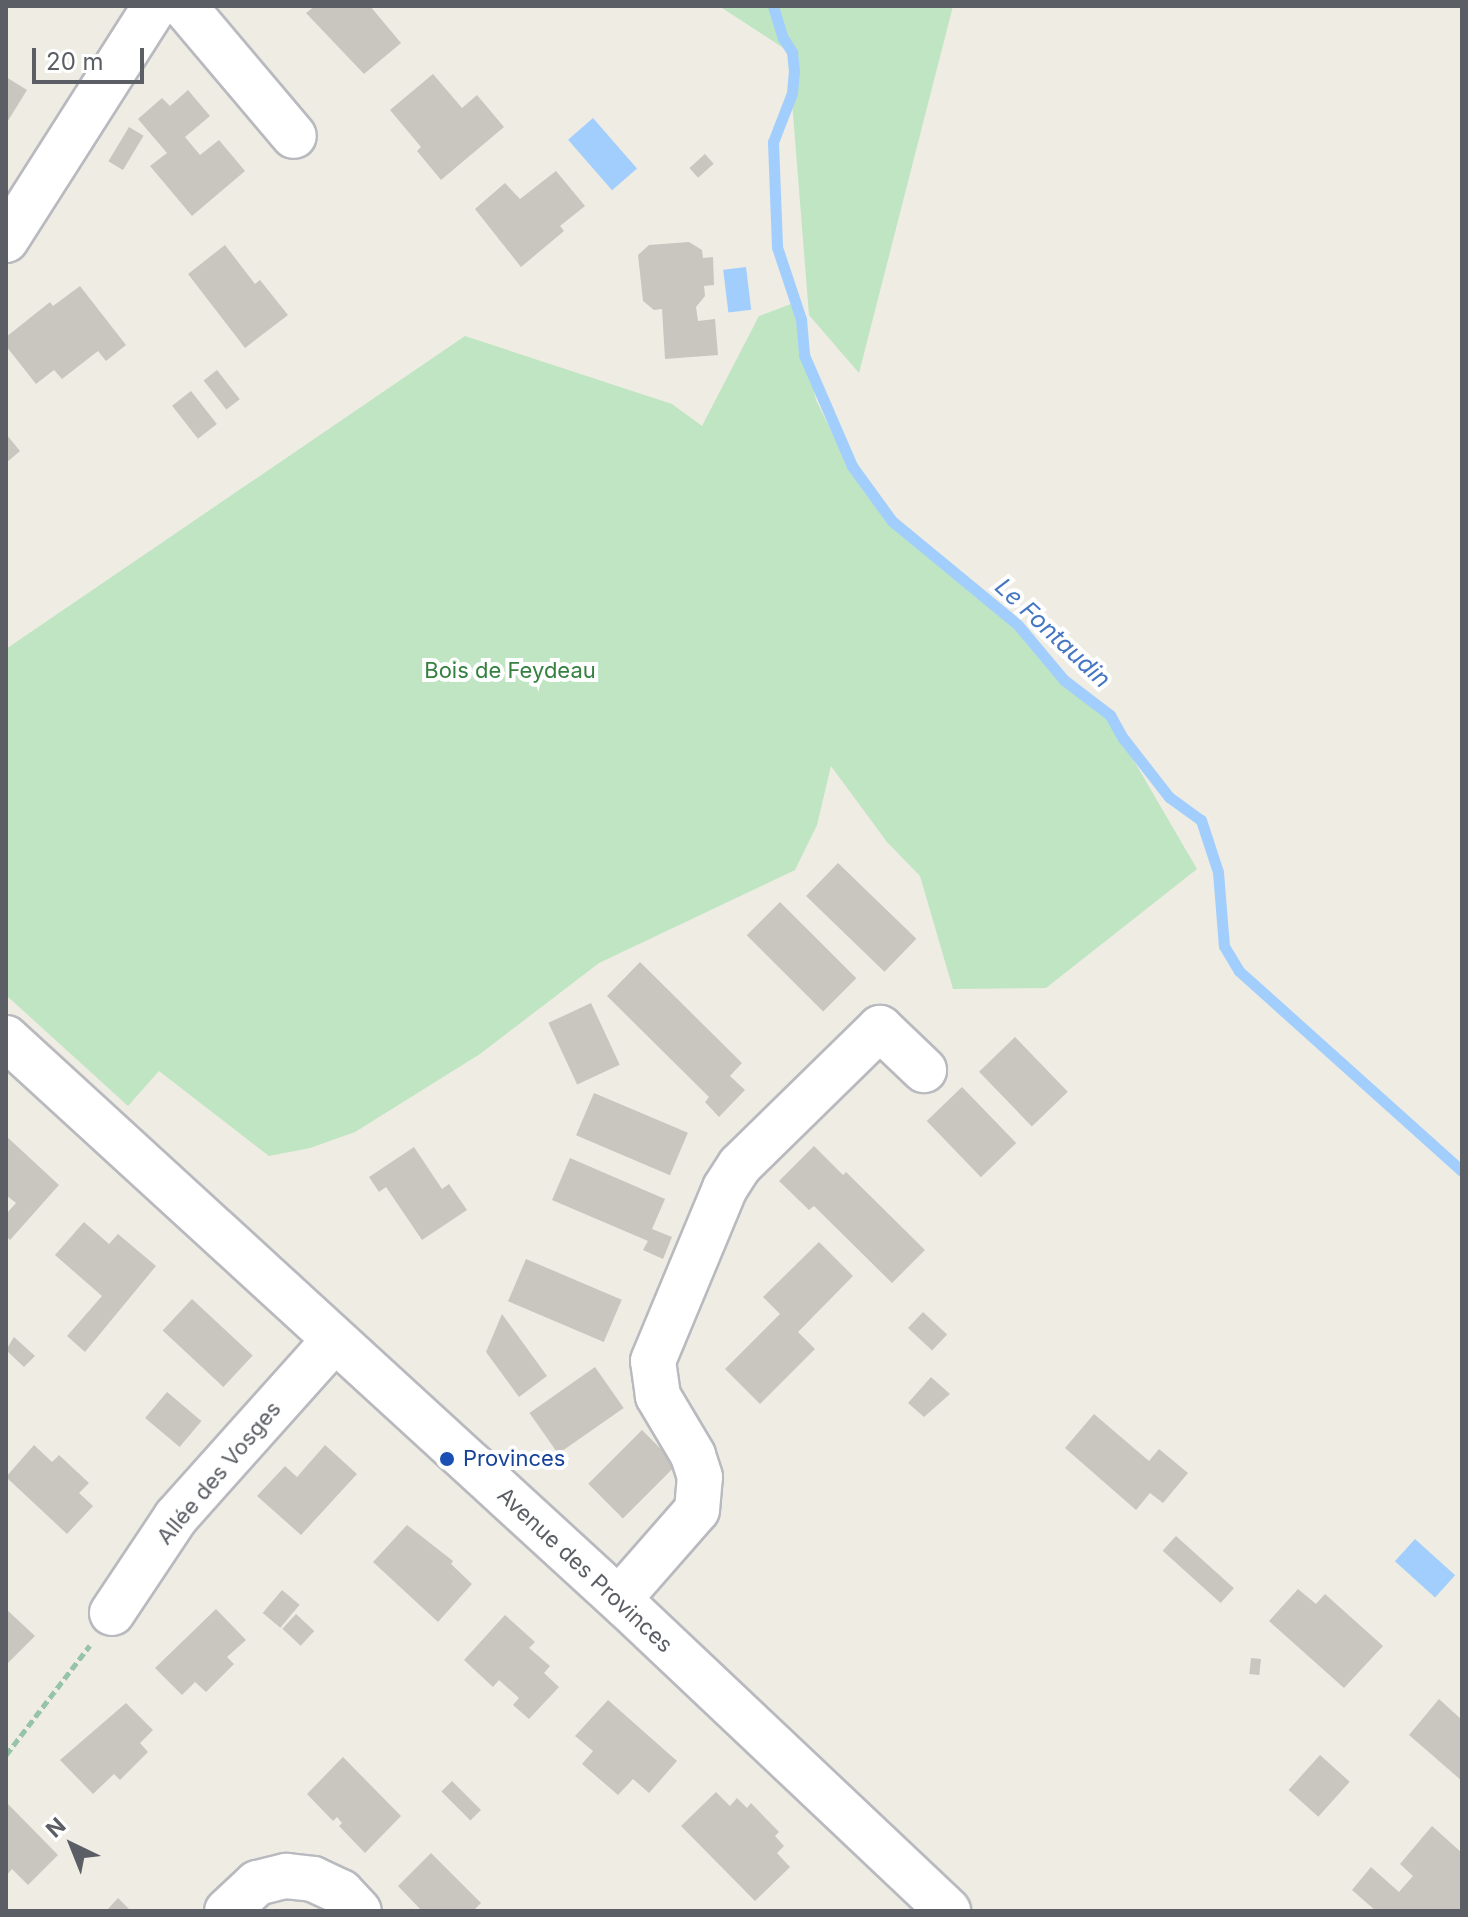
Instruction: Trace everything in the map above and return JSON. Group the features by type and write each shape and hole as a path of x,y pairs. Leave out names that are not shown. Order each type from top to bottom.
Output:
{"street":[{"path":"6,240 155,6"},
{"path":"184,6 294,136"},
{"path":"619,1599 697,1510 700,1477 693,1455 658,1396 653,1361 725,1188 740,1165 880,1028 924,1070"},
{"name":"Avenue des Provinces","path":"6,1038 619,1599 948,1911"},
{"name":"Allée des Vosges","path":"112,1613 176,1517 334,1340"},
{"path":"227,1911 257,1883 286,1876 313,1879 341,1892 359,1911"}],"path":[{"path":"6,1755 112,1613"}],"green space":[{"path":"719,6 953,6 859,373 809,315 788,51"},
{"name":"Bois de Feydeau","path":"791,304 799,323 799,354 812,382 816,400 851,471 894,526 1019,628 1073,691 1109,718 1197,869 1046,988 953,989 920,876 887,842 831,766 817,825 795,870 599,963 480,1054 355,1132 310,1148 269,1156 159,1071 128,1106 6,995 6,649 465,336 672,404 702,426 759,316"}],"water":[{"path":"593,118 637,169 612,190 568,140"},
{"path":"746,267 751,310 728,312 723,270"},
{"path":"1415,1539 1455,1575 1435,1597 1395,1561"}],"building":[{"path":"315,6 370,6 401,43 364,74 306,13"},
{"path":"433,74 462,108 477,95 504,127 441,180 417,151 421,147 390,110"},
{"path":"6,77 27,90 6,124"},
{"path":"188,90 210,116 185,137 200,155 219,140 245,171 192,216 150,166 167,153 138,119 162,98 170,106"},
{"path":"129,127 144,136 123,170 108,161"},
{"path":"705,154 714,164 698,178 689,168"},
{"path":"556,171 585,206 560,226 564,231 521,267 475,209 505,183 520,199"},
{"path":"689,242 702,250 703,258 713,257 714,285 704,286 705,296 696,307 698,321 715,319 718,355 665,359 662,309 654,310 643,301 638,255 649,245"},
{"path":"225,245 255,284 260,280 288,315 245,348 188,274"},
{"path":"80,286 126,345 106,361 98,351 62,379 54,370 36,384 6,346 6,337 50,302 53,306"},
{"path":"217,370 240,399 226,410 204,380"},
{"path":"191,391 217,424 198,439 172,406"},
{"path":"6,434 20,451 6,463"},
{"path":"838,863 916,939 884,972 806,896"},
{"path":"780,902 856,978 823,1012 747,935"},
{"path":"640,962 742,1063 730,1076 745,1090 719,1117 705,1102 709,1097 607,996"},
{"path":"591,1003 620,1065 577,1084 548,1023"},
{"path":"1015,1037 1068,1092 1032,1126 979,1072"},
{"path":"962,1087 1016,1143 981,1177 927,1121"},
{"path":"594,1093 688,1133 670,1175 576,1135"},
{"path":"6,1136 59,1185 10,1240 6,1236 6,1214 16,1203 6,1195"},
{"path":"814,1146 843,1175 846,1172 925,1250 892,1283 814,1206 809,1210 779,1181"},
{"path":"414,1147 442,1189 449,1184 467,1210 422,1240 386,1187 379,1192 369,1177"},
{"path":"570,1158 665,1199 652,1229 672,1237 663,1259 643,1250 648,1241 552,1200"},
{"path":"84,1222 109,1244 118,1234 156,1266 85,1352 67,1336 102,1296 55,1255"},
{"path":"819,1242 853,1276 798,1332 815,1349 760,1404 725,1369 780,1314 763,1297"},
{"path":"526,1259 622,1300 604,1342 508,1301"},
{"path":"192,1299 253,1356 223,1387 163,1330"},
{"path":"923,1312 947,1335 932,1351 908,1328"},
{"path":"502,1314 547,1376 519,1397 486,1352"},
{"path":"14,1337 35,1356 24,1367 6,1350"},
{"path":"595,1367 624,1408 558,1454 529,1413"},
{"path":"931,1377 950,1394 924,1417 908,1403"},
{"path":"167,1392 201,1421 180,1447 145,1418"},
{"path":"1094,1414 1149,1461 1159,1449 1188,1473 1163,1503 1150,1493 1136,1510 1065,1448"},
{"path":"642,1430 677,1465 623,1518 588,1484"},
{"path":"34,1445 52,1462 59,1455 89,1483 79,1493 93,1506 67,1534 6,1477"},
{"path":"325,1445 357,1474 301,1535 257,1496 285,1466 297,1477"},
{"path":"407,1525 453,1561 451,1564 472,1584 438,1622 373,1562"},
{"path":"1176,1536 1234,1588 1221,1603 1163,1551"},
{"path":"1298,1589 1316,1604 1325,1594 1383,1646 1344,1688 1269,1621"},
{"path":"282,1590 300,1605 280,1628 263,1613"},
{"path":"6,1609 35,1636 8,1663 6,1661"},
{"path":"216,1609 246,1640 227,1657 234,1664 206,1692 195,1682 182,1695 155,1668"},
{"path":"296,1614 314,1631 301,1646 282,1629"},
{"path":"505,1615 535,1642 529,1648 550,1666 544,1673 559,1687 529,1719 513,1705 519,1698 499,1680 493,1687 464,1660"},
{"path":"1251,1658 1261,1659 1259,1675 1249,1674"},
{"path":"1439,1699 1462,1720 1462,1781 1409,1735"},
{"path":"608,1700 677,1761 649,1793 633,1779 618,1795 582,1764 593,1751 575,1736"},
{"path":"126,1703 153,1730 140,1743 148,1752 120,1780 114,1774 93,1794 60,1760"},
{"path":"1320,1755 1350,1782 1318,1817 1289,1790"},
{"path":"343,1757 401,1816 365,1853 339,1826 342,1823 337,1817 333,1821 307,1794"},
{"path":"452,1781 481,1810 470,1821 441,1792"},
{"path":"716,1792 730,1806 737,1798 747,1808 751,1803 779,1832 775,1836 784,1846 777,1853 790,1867 755,1901 681,1826"},
{"path":"6,1802 58,1855 28,1885 12,1869 6,1876"},
{"path":"1432,1826 1462,1853 1462,1911 1376,1911 1352,1890 1371,1867 1399,1892 1413,1876 1400,1864"},
{"path":"431,1853 481,1903 473,1911 422,1911 398,1886"},
{"path":"118,1898 131,1911 106,1911"}],"waterway":[{"name":"Le Fontaudin","path":"773,6 783,38 792,52 794,70 792,93 773,142 777,247 801,319 804,355 852,466 892,521 1018,625 1064,680 1110,715 1123,738 1169,797 1201,820 1218,872 1224,946 1239,971 1462,1171"}],"place":[{"name":"Provinces","path":"447,1459"}]}
